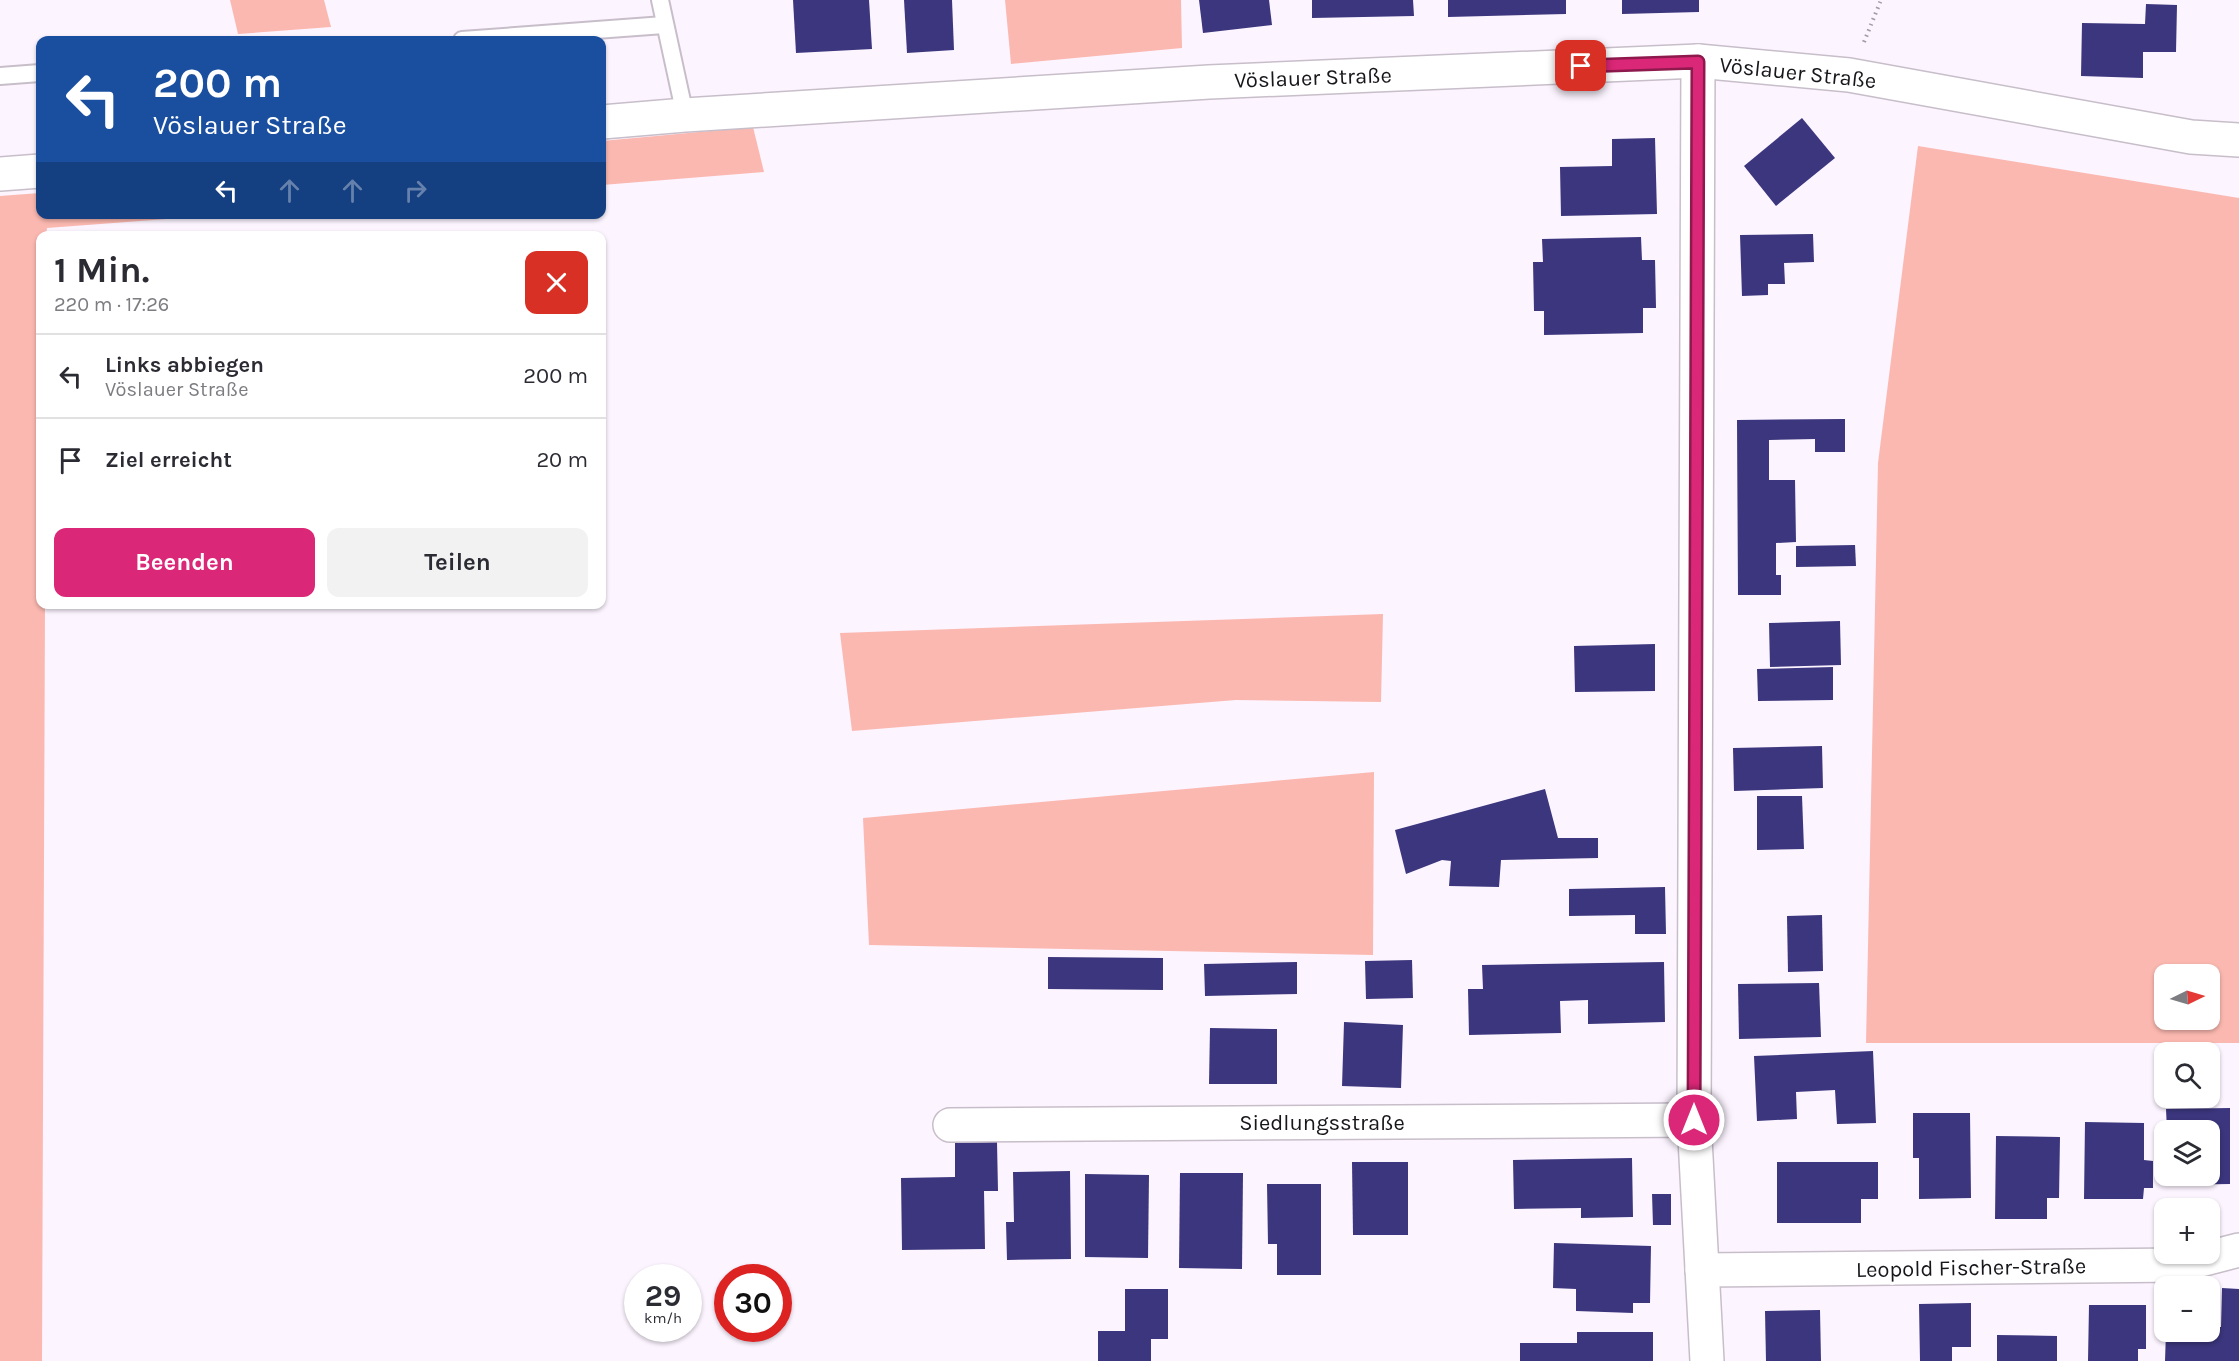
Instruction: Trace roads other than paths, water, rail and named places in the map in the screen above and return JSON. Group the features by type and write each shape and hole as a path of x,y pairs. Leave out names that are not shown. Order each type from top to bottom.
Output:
{"street":[{"name":"Vöslauer Straße","path":"606,122 1209,82 1698,62 1849,75 2191,137 2239,140"},
{"path":"1698,62 1694,1120 1707,1361"},
{"path":"0,174 36,171"},
{"name":"Siedlungsstraße","path":"950,1125 1694,1120"},
{"name":"Leopold Fischer-Straße","path":"1702,1270 2181,1265 2239,1250"}],"lane":[{"path":"660,0 685,115"},
{"path":"516,36 664,25"},
{"path":"0,76 36,73"}]}
